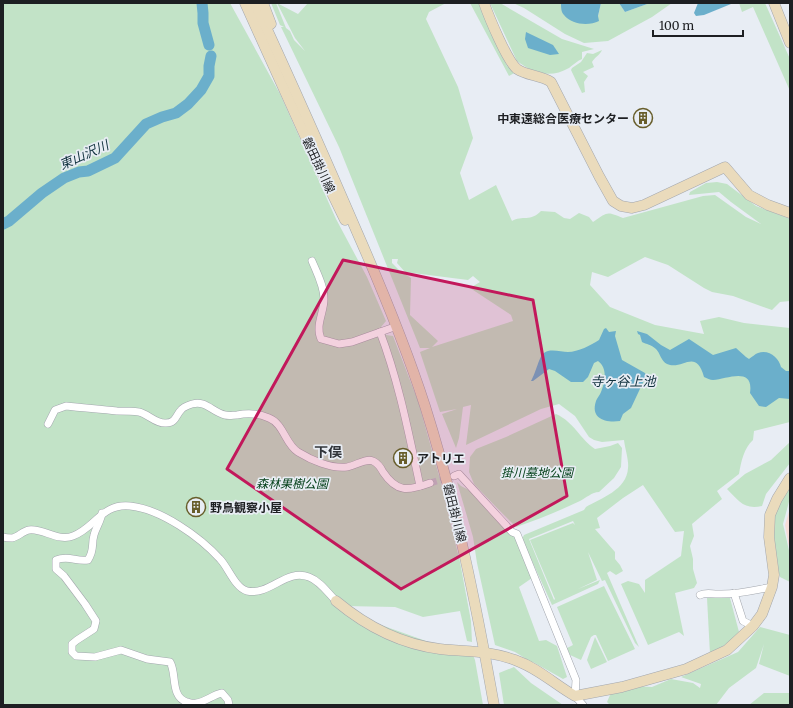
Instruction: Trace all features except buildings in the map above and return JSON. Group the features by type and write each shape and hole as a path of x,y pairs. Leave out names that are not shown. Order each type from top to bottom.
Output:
{"main road":[{"path":"238,3 284,90"},
{"name":"磐田掛川線","path":"245,3 377,289 397,326"},
{"name":"磐田掛川線","path":"255,3 324,155 397,326 425,406 446,478 466,557 494,705"},
{"path":"263,3 313,120 324,155"},
{"path":"484,3 503,47 512,63 518,69 532,76 546,78 551,82 613,201 621,206 632,208 644,205 725,167 749,195 768,205 790,213"},
{"path":"774,3 790,43"},
{"path":"336,601 353,615 372,627 404,641 439,649 484,652 516,660 544,674 575,696 622,687 686,669 727,650 753,626 762,614 772,586 774,575 769,537 770,515 777,499 790,478"}],"street":[{"path":"312,260 323,290 323,312 318,325 318,332 321,338 339,344 352,342 397,326"},
{"path":"380,332 394,371 411,440 420,486"},
{"path":"48,424 55,410 66,406 139,412 162,423 169,423 175,420 182,409 192,404 200,403 206,404 218,413 227,416 246,413 259,414 271,418 278,424 292,447 297,452 331,466 338,468 348,467 367,460 373,461 380,467 390,482 400,488 410,489 430,483"},
{"path":"454,476 459,474 512,532 518,534 576,680 575,696 583,705"},
{"path":"3,537 13,538 29,530 63,538 72,537 84,531 102,513 110,509 130,506 158,515 176,523 203,543 221,560 231,577 245,591 257,592 290,576 298,575 309,577 318,583 336,601"},
{"path":"102,513 101,520 93,536 93,553 88,560 81,561 70,557 56,560 56,569 64,576 96,621 94,630 72,644 72,652 76,656 95,657 122,650 147,660 170,662 173,666 174,684 183,701 193,704 204,702 215,694 222,693 228,700 229,705"},
{"path":"700,595 705,593 719,595 772,586"},
{"path":"734,593 743,621 753,626"}],"highlighted area":[{"path":"343,260 533,300 567,496 401,589 227,469"}],"shaded area":[{"path":"790,508 790,553 785,525"}],"green space":[{"name":"森林果樹公園","path":"3,3 230,3 280,94 336,219 367,277 386,321 381,327 382,331 384,331 386,335 393,336 418,401 440,479 460,562 471,621 472,642 467,641 460,611 423,617 395,607 345,606 353,615 454,651 472,653 475,660 483,705 3,705"},
{"path":"271,3 276,3 286,28 290,31 294,40 305,51 295,38 277,3 298,14 308,3 446,3 429,12 426,19 458,87 473,138 460,173 469,200 496,185 512,221 519,218 534,216 541,211 555,212 564,218 570,219 579,213 589,217 593,222 605,214 613,214 623,218 703,196 715,195 746,217 761,224 719,192 689,195 690,192 706,183 717,182 727,184 756,206 790,219 790,301 780,302 772,310 733,296 712,292 668,265 645,257 608,277 592,272 590,285 610,307 655,325 704,334 700,321 719,317 744,323 790,328 790,422 754,431 753,440 745,451 739,474 717,491 722,499 692,524 694,536 690,546 693,559 693,569 697,583 694,588 675,593 684,636 679,632 648,645 621,584 628,581 639,584 645,593 645,580 681,556 684,531 675,532 643,485 597,518 600,528 595,529 615,552 615,559 623,571 616,575 610,571 607,573 639,647 635,643 605,580 602,581 588,552 597,580 578,589 600,580 598,584 552,605 522,539 524,535 584,510 586,507 606,497 618,488 627,476 628,468 624,440 602,442 594,440 589,437 575,416 559,404 541,409 466,445 471,405 463,407 459,438 456,448 442,414 457,409 440,412 420,352 430,348 420,348 339,147 281,27 284,27 280,25","holes":["392,259 398,259 397,263 405,272 468,280 473,276 480,282 470,288 511,315 513,321 432,347 438,341 410,315 411,278 400,271 392,263","573,521 575,525 573,523 530,540 555,599 554,600 529,539"]},
{"path":"470,3 479,3 507,66 516,72 509,76"},
{"path":"490,3 500,3 562,39 594,49 582,52 582,59 562,71 548,74 529,69 517,61"},
{"path":"513,3 561,3 562,10 598,16 601,3 619,3 625,12 650,3 672,3 652,17 608,41 584,43 565,34 524,8"},
{"path":"739,3 765,3 790,59 790,91 753,7 742,12"},
{"path":"602,50 592,62 594,67 583,72 588,76 584,82 585,92 582,93 571,70 581,62 587,53 593,54"},
{"name":"掛川墓地公園","path":"556,414 568,421 595,449 618,443 622,448 621,467 614,478 599,492 591,494 556,512 516,527 474,484 469,472 470,457 476,449"},
{"path":"790,442 790,463 766,494 762,506 746,506 727,489 745,474 771,460"},
{"path":"790,481 790,498 783,524 790,555 790,582 780,577 769,534 774,505"},
{"path":"457,482 461,486 473,492 516,536 532,578 519,587 539,641 546,640 557,646 567,677 563,679 515,652 495,645 477,563 473,537"},
{"path":"604,586 635,649 608,661 596,635 594,635 591,637 581,660 570,655 567,648 573,645 557,607"},
{"path":"707,598 730,598 739,632 728,643 710,654"},
{"path":"760,627 790,635 790,676 759,664 764,644 756,668 729,688 716,705 610,705 607,702 610,695 608,685 652,687 671,679 693,683 700,688 701,684 681,677 738,652"},
{"path":"595,637 607,662 591,669 587,660"},
{"path":"514,667 531,683 563,705 504,705 499,673"},
{"path":"764,693 790,693 790,705 749,705"}],"water":[{"path":"561,3 601,3 598,16 599,21 590,24 581,24 571,21 563,14"},
{"path":"619,3 650,3 625,12"},
{"path":"698,3 731,4 704,15 696,16 694,13"},
{"path":"526,32 553,45 559,54 550,55 528,48 525,39"},
{"name":"寺ヶ谷上池","path":"606,328 609,332 616,331 615,336 622,360 645,373 646,376 631,408 623,414 620,421 605,420 597,416 595,412 596,401 601,393 605,376 603,368 598,361 594,363 588,377 583,382 571,382 555,371 549,369 531,381 544,353 552,350 572,352 584,348 599,340 604,329"},
{"path":"637,331 647,334 670,350 689,339 713,355 736,348 749,359 758,353 770,353 778,360 781,367 786,371 790,371 790,399 779,398 766,407 759,406 750,393 748,379 738,376 712,380 704,377 701,368 697,363 688,362 678,365 667,364 663,361 656,349 642,342"}],"waterway":[{"name":"東山沢川","path":"202,3 203,23 209,45"},
{"name":"東山沢川","path":"3,224 9,221 42,193 64,178 79,172 88,171 115,158 146,124 176,113 188,104 201,90 209,76 211,56"}],"tunnel":[{"path":"430,483 450,477"}],"place":[{"name":"中東遠総合医療センター","path":"643,118"},
{"name":"アトリエ","path":"403,458"},
{"name":"野鳥観察小屋","path":"196,507"}],"district":[{"name":"下俣","path":"328,452"}]}
